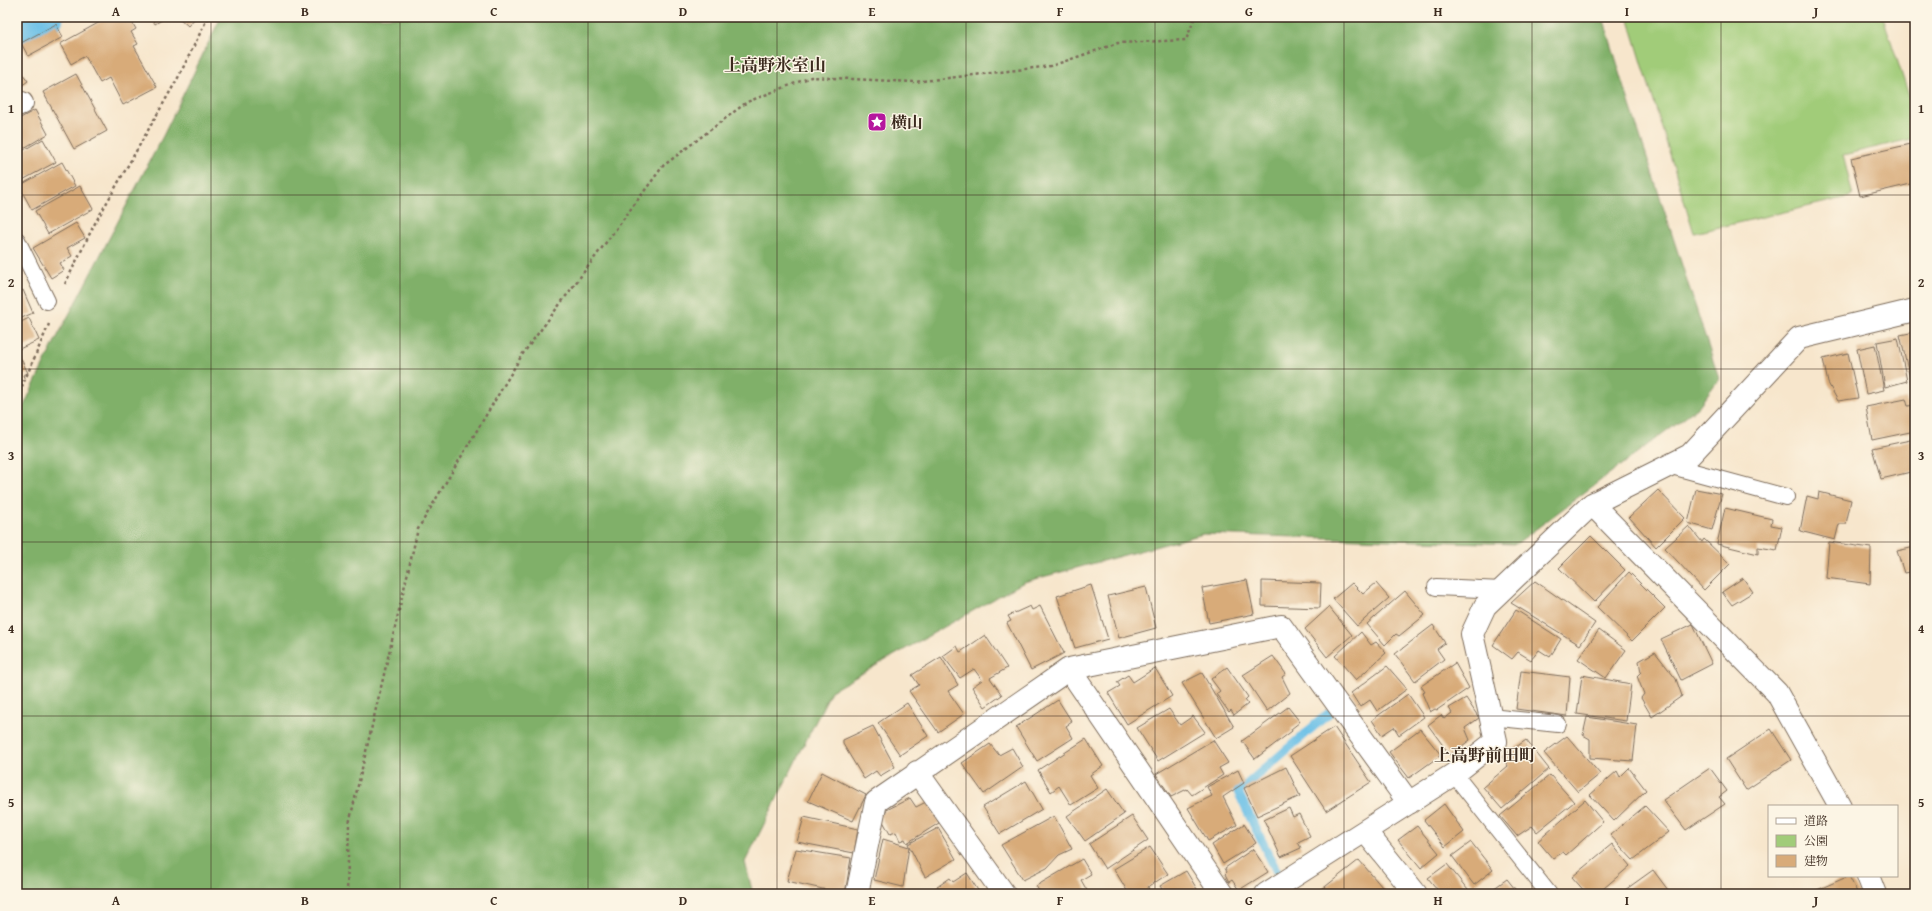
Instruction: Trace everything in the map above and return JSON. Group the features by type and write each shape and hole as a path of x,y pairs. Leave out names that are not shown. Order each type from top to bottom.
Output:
{"street":[{"path":"1266,894 1454,774 1496,741 1472,634 1485,606 1592,504 1690,455 1799,338 1915,310"},
{"path":"1592,504 1777,693 1839,805"},
{"path":"857,894 876,802 917,772 1069,669 1281,626 1409,803"},
{"path":"1069,669 1222,894"},
{"path":"917,772 1004,894"},
{"path":"1365,831 1416,894"},
{"path":"1868,877 1875,894"}],"lane":[{"path":"17,240 47,301"},
{"path":"1668,466 1786,497"},
{"path":"1436,587 1502,590"},
{"path":"1490,717 1558,724"},
{"path":"1454,774 1549,894"}],"path":[{"path":"63,288 69,273 94,225 179,76 208,17"},
{"path":"347,894 349,824 418,528 522,355 663,166 747,102 811,77 914,82 1051,66 1118,43 1186,40 1195,17"},
{"path":"17,398 41,346 52,317"}],"green space":[{"path":"221,17 1603,17 1719,379 1698,407 1516,544 1203,534 1024,582 831,691 745,862 753,894 17,894 17,420 54,343 163,136"},
{"path":"1628,17 1883,17 1915,114 1915,138 1843,155 1853,196 1694,233"}],"building":[{"path":"109,17 129,17 136,29 131,32 138,44 134,46 157,87 123,105 109,78 100,83 85,56 71,64 60,44"},
{"path":"151,17 164,17 165,18 155,24"},
{"path":"178,17 196,17 188,26"},
{"path":"56,24 63,37 28,56 21,43"},
{"path":"17,66 28,81 17,89"},
{"path":"76,74 107,131 74,149 43,92"},
{"path":"35,110 48,134 17,152 17,120"},
{"path":"43,139 56,162 17,183 17,154"},
{"path":"1915,143 1915,183 1860,196 1851,158"},
{"path":"62,162 75,186 32,210 19,186"},
{"path":"80,186 93,209 48,234 35,211"},
{"path":"76,223 85,238 67,248 72,256 60,263 64,270 51,278 33,248"},
{"path":"23,290 33,313 17,320 17,293"},
{"path":"29,318 39,340 17,350 17,324"},
{"path":"1915,332 1915,387 1912,387 1900,335"},
{"path":"1898,338 1907,381 1885,387 1877,342"},
{"path":"1875,345 1884,390 1866,394 1857,349"},
{"path":"1848,353 1858,398 1838,401 1828,383 1823,359"},
{"path":"19,355 28,373 23,375 25,380 18,382 20,386 17,387 17,356"},
{"path":"1906,399 1908,406 1915,405 1915,431 1872,440 1866,407"},
{"path":"1915,439 1915,471 1881,479 1872,448"},
{"path":"1696,489 1722,494 1712,530 1688,523"},
{"path":"1658,490 1685,518 1656,547 1629,517"},
{"path":"1819,492 1851,500 1846,524 1839,524 1835,540 1800,531 1807,496 1818,499"},
{"path":"1725,508 1772,519 1771,525 1782,527 1777,550 1758,547 1758,554 1717,544"},
{"path":"1689,526 1702,542 1704,539 1730,564 1704,590 1665,548"},
{"path":"1591,536 1625,570 1594,602 1559,568"},
{"path":"1829,542 1871,548 1870,584 1826,578"},
{"path":"1915,547 1915,583 1912,584 1909,572 1904,573 1897,551"},
{"path":"1629,572 1665,608 1632,641 1597,607"},
{"path":"1743,578 1753,592 1732,605 1722,592"},
{"path":"1247,580 1254,614 1209,623 1202,588"},
{"path":"1262,581 1321,583 1320,608 1262,606"},
{"path":"1535,581 1595,623 1580,645 1511,603"},
{"path":"1352,583 1363,594 1376,583 1389,598 1357,626 1333,599"},
{"path":"1091,585 1108,639 1075,648 1057,596"},
{"path":"1146,587 1156,628 1119,638 1108,596"},
{"path":"1405,591 1425,615 1399,636 1396,634 1385,645 1367,624"},
{"path":"1030,606 1032,610 1040,606 1064,653 1031,670 1007,623 1011,621 1008,616"},
{"path":"1329,607 1352,635 1327,657 1305,629"},
{"path":"1516,610 1561,639 1550,657 1539,650 1531,660 1518,652 1512,659 1493,645"},
{"path":"1693,624 1712,664 1681,680 1661,639"},
{"path":"1433,625 1445,643 1437,649 1444,659 1415,681 1395,654"},
{"path":"1599,630 1626,650 1606,678 1578,659"},
{"path":"1361,632 1371,645 1376,642 1386,653 1356,680 1335,656"},
{"path":"985,635 1007,668 990,678 1002,695 985,707 972,687 982,680 974,669 960,678 943,656 957,646 960,652 962,651"},
{"path":"1655,652 1676,679 1682,696 1652,717 1641,698 1644,694 1637,676 1641,672 1639,661"},
{"path":"1273,656 1286,674 1282,677 1290,693 1267,711 1243,675"},
{"path":"941,657 958,685 948,691 964,714 938,732 909,691 919,685 912,675"},
{"path":"1455,663 1469,688 1437,710 1435,709 1430,712 1422,693 1425,692 1421,686"},
{"path":"1387,666 1407,689 1377,711 1370,700 1360,707 1351,693"},
{"path":"1227,667 1248,697 1245,700 1248,704 1234,715 1231,710 1229,712 1216,694 1220,691 1211,679"},
{"path":"1155,668 1172,696 1127,724 1108,693 1120,686 1117,682 1128,675 1133,682"},
{"path":"1521,671 1570,677 1567,716 1516,709"},
{"path":"1202,673 1234,727 1216,738 1182,683"},
{"path":"1582,675 1631,684 1626,721 1577,714"},
{"path":"1408,694 1424,717 1399,735 1394,727 1382,735 1372,720"},
{"path":"1466,698 1479,718 1465,728 1470,740 1450,755 1428,725 1441,715 1444,719 1452,713 1449,708"},
{"path":"1058,700 1072,722 1066,726 1073,738 1037,761 1016,727"},
{"path":"907,703 928,736 900,755 878,723"},
{"path":"1288,707 1300,722 1291,729 1292,731 1255,759 1242,741"},
{"path":"1169,709 1180,725 1193,716 1205,732 1158,761 1137,728"},
{"path":"1587,717 1637,725 1633,761 1590,758 1590,739 1583,735"},
{"path":"873,726 895,767 880,776 876,771 864,779 843,744 843,740"},
{"path":"1334,727 1371,782 1326,811 1290,756"},
{"path":"1420,729 1441,755 1409,778 1389,752"},
{"path":"1771,729 1791,760 1746,790 1726,759"},
{"path":"1567,736 1600,774 1578,792 1544,753"},
{"path":"1086,739 1103,766 1090,775 1098,788 1071,805 1059,786 1051,792 1038,770"},
{"path":"1213,740 1228,763 1219,768 1223,775 1192,795 1187,789 1171,797 1156,774"},
{"path":"1526,740 1549,769 1502,809 1483,787 1508,766 1502,757"},
{"path":"990,744 999,755 1012,748 1023,767 984,794 962,763"},
{"path":"1286,767 1300,796 1257,816 1244,788"},
{"path":"1629,768 1646,790 1614,821 1590,795 1617,771 1620,777"},
{"path":"1710,768 1727,791 1719,797 1725,804 1686,830 1663,800"},
{"path":"1238,770 1244,783 1223,797 1237,825 1208,841 1188,808 1212,796 1207,787"},
{"path":"822,772 866,795 853,821 808,801"},
{"path":"1550,775 1574,802 1537,832 1532,826 1517,836 1500,816"},
{"path":"1026,781 1042,809 1000,834 983,807"},
{"path":"1107,789 1124,814 1085,841 1067,816"},
{"path":"910,798 916,807 928,801 939,823 907,843 905,839 900,841 896,832 890,834 879,814"},
{"path":"1585,800 1603,822 1566,855 1563,852 1553,859 1538,841"},
{"path":"1444,804 1464,832 1445,847 1424,820"},
{"path":"1645,806 1669,832 1633,860 1610,835"},
{"path":"1289,808 1293,817 1299,814 1310,836 1298,842 1301,848 1281,857 1264,820"},
{"path":"1054,816 1072,849 1059,855 1047,868 1023,880 1001,845"},
{"path":"1132,816 1148,840 1105,869 1089,844"},
{"path":"804,817 858,829 854,853 797,842"},
{"path":"1244,824 1256,843 1223,864 1212,845"},
{"path":"1417,826 1439,853 1421,868 1398,840"},
{"path":"938,828 956,859 925,877 908,844"},
{"path":"883,839 909,847 903,887 874,880"},
{"path":"1471,842 1493,870 1474,885 1452,856"},
{"path":"1612,844 1630,866 1597,894 1587,894 1572,877"},
{"path":"1150,847 1168,874 1148,887 1149,891 1143,894 1129,894 1114,869"},
{"path":"796,849 851,858 845,894 787,881"},
{"path":"1253,849 1268,872 1239,890 1232,880 1229,882 1225,874 1227,872 1225,868"},
{"path":"1082,859 1091,874 1081,880 1089,894 1041,894 1036,886"},
{"path":"1359,860 1388,894 1324,894 1321,890"},
{"path":"1447,864 1468,890 1462,894 1441,894 1428,878"},
{"path":"1653,870 1671,894 1628,894 1625,890"},
{"path":"1186,871 1200,894 1165,894 1160,886"},
{"path":"967,873 979,892 976,894 927,894 950,878 953,882"},
{"path":"1850,877 1858,894 1808,894"},
{"path":"1507,879 1519,894 1486,894"}],"waterway":[{"path":"17,33 48,17"},
{"path":"1276,870 1238,792 1329,713"}],"place":[{"name":"横山","path":"877,122"}],"district":[{"name":"上高野氷室山","path":"775,65"},
{"name":"上高野前田町","path":"1485,755"}]}
